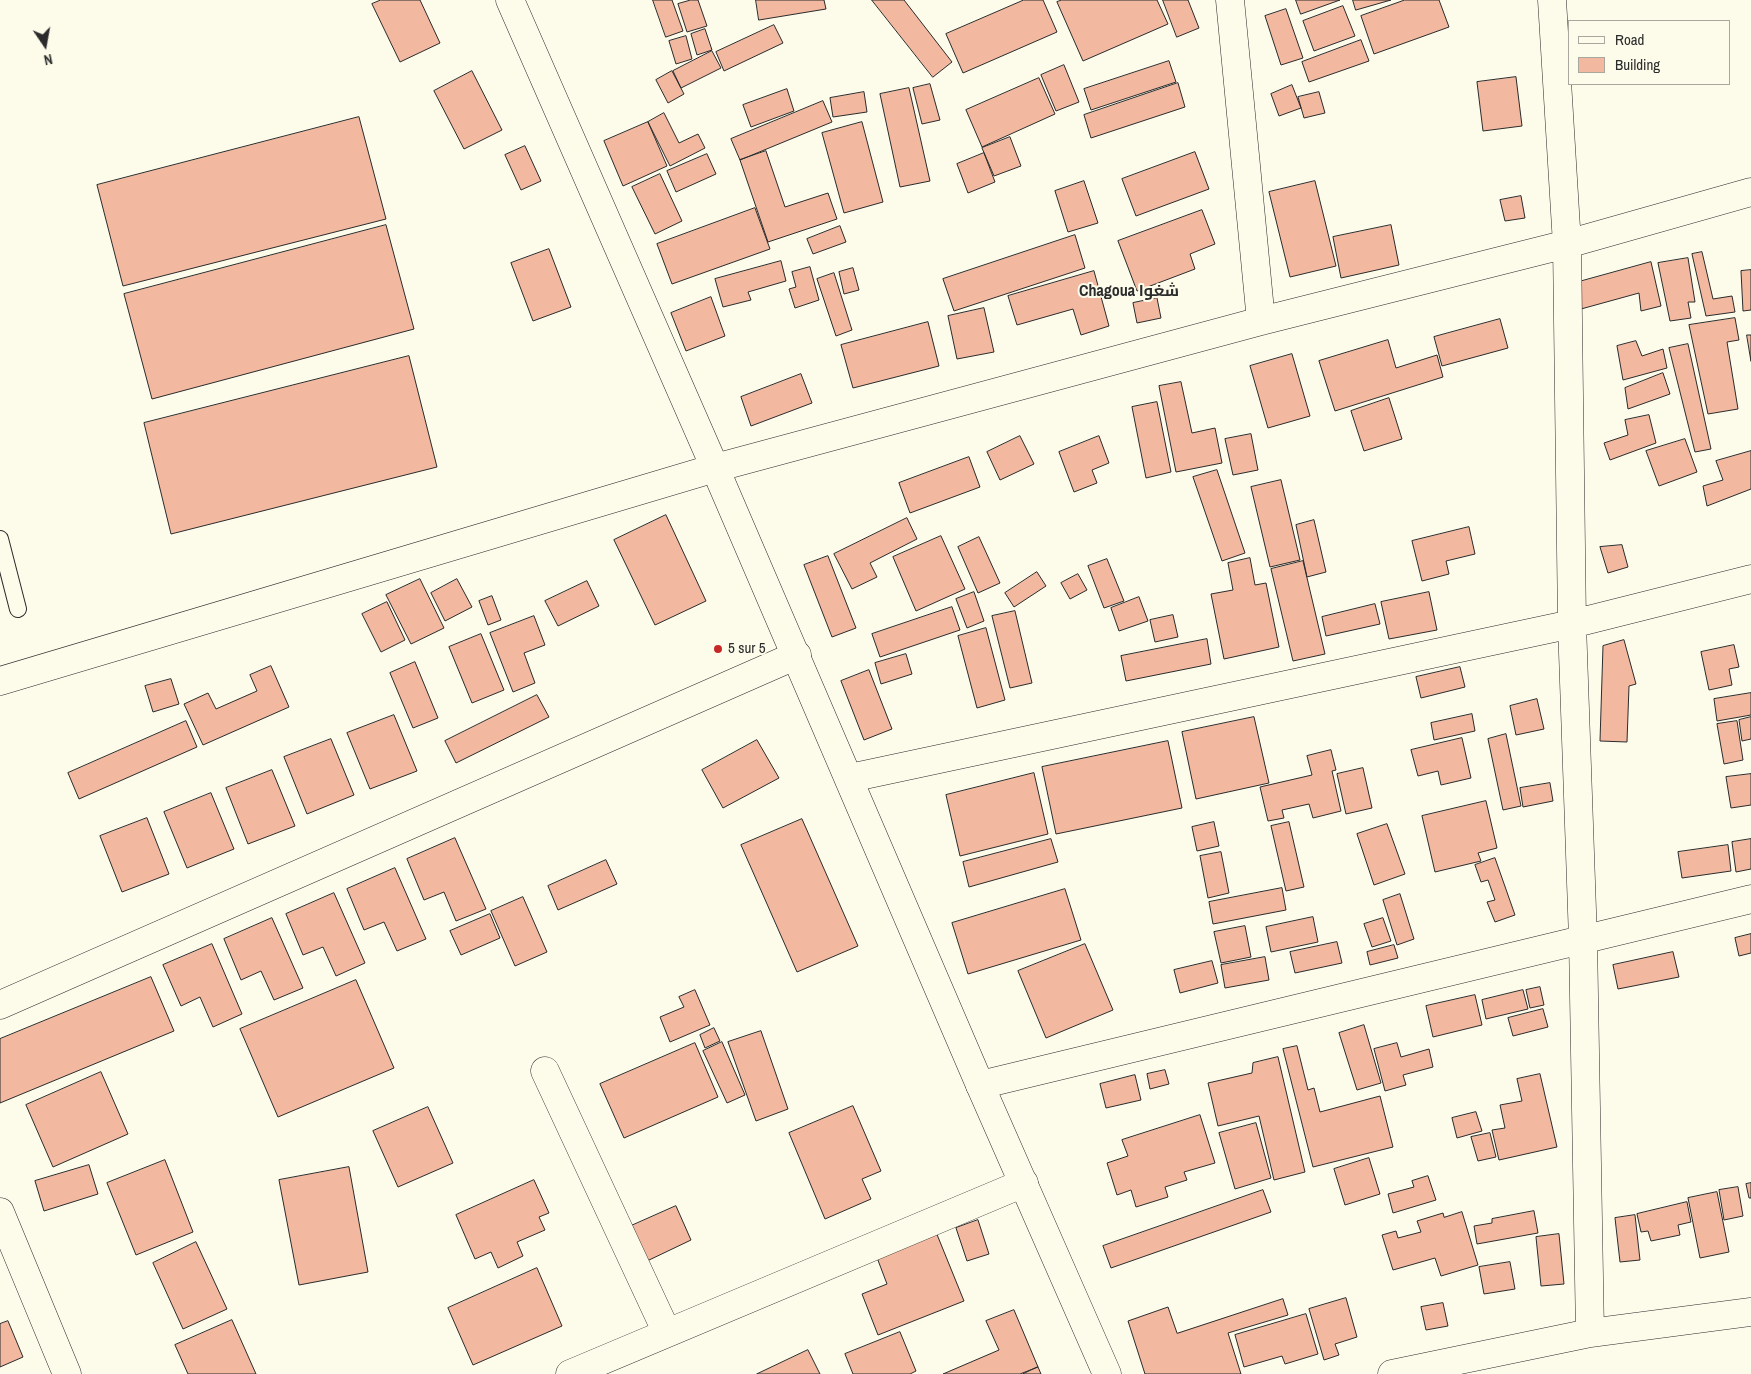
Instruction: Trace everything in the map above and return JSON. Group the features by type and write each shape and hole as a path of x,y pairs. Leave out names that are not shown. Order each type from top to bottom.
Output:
{"street":[{"path":"510,0 716,468 980,1085 1107,1374"},
{"path":"1230,0 1261,321"},
{"path":"1552,0 1567,244 1572,624 1583,939 1590,1333"},
{"path":"0,681 716,468 1261,321 1567,244 1751,192"},
{"path":"850,778 1572,624 1751,579"},
{"path":"0,1005 797,655"},
{"path":"980,1085 1751,900"},
{"path":"546,1071 667,1333"},
{"path":"570,1374 1024,1183"},
{"path":"0,1212 67,1374"},
{"path":"1392,1374 1590,1333 1751,1312"}],"lane":[{"path":"0,539 18,609"}],"building":[{"path":"381,0 420,0 440,43 400,62 372,4"},
{"path":"653,0 672,0 683,31 666,37"},
{"path":"698,0 707,26 687,32 678,4"},
{"path":"756,0 824,0 826,9 759,20"},
{"path":"872,0 904,0 952,62 933,77"},
{"path":"1024,0 1043,0 1057,32 963,73 946,34"},
{"path":"1062,0 1157,0 1168,24 1083,61 1057,2"},
{"path":"1163,0 1188,0 1199,28 1177,37"},
{"path":"1296,0 1340,0 1301,14"},
{"path":"1353,0 1391,0 1356,10"},
{"path":"1405,0 1439,0 1449,27 1374,54 1361,16"},
{"path":"1343,6 1355,36 1314,51 1303,21"},
{"path":"1286,9 1303,58 1281,65 1265,16"},
{"path":"774,25 783,43 724,71 716,52"},
{"path":"705,29 712,50 697,55 691,34"},
{"path":"686,36 692,59 676,64 669,41"},
{"path":"1361,40 1369,61 1309,82 1302,62"},
{"path":"712,51 721,68 681,88 673,71"},
{"path":"1169,61 1176,82 1091,110 1084,89"},
{"path":"1064,65 1079,102 1056,111 1041,75"},
{"path":"472,71 502,130 464,149 434,91"},
{"path":"672,71 684,94 668,103 656,80"},
{"path":"1516,77 1522,126 1483,131 1477,82"},
{"path":"1039,78 1055,114 982,147 966,110"},
{"path":"1178,83 1185,107 1091,138 1084,115"},
{"path":"930,84 940,120 922,124 913,88"},
{"path":"1292,85 1301,108 1279,116 1271,94"},
{"path":"909,88 930,181 900,187 880,94"},
{"path":"787,89 794,111 751,127 743,105"},
{"path":"864,92 867,112 833,117 830,98"},
{"path":"1319,92 1325,113 1304,118 1298,97"},
{"path":"823,101 832,122 740,160 731,139"},
{"path":"664,113 679,143 698,134 705,148 670,166 648,122"},
{"path":"359,117 386,219 123,286 97,185"},
{"path":"648,122 667,166 623,186 604,141"},
{"path":"862,122 883,202 844,213 822,133"},
{"path":"1010,137 1021,166 994,176 982,148"},
{"path":"525,146 541,181 521,190 505,155"},
{"path":"766,151 785,207 828,193 837,219 768,242 740,160"},
{"path":"1195,152 1209,189 1136,216 1122,179"},
{"path":"984,153 995,182 968,193 957,164"},
{"path":"707,154 716,174 676,192 667,171"},
{"path":"660,174 682,221 655,234 632,187"},
{"path":"1084,181 1098,223 1068,232 1055,191"},
{"path":"1315,181 1336,266 1290,277 1269,192"},
{"path":"1521,196 1525,218 1505,221 1500,200"},
{"path":"755,208 770,249 672,284 657,244"},
{"path":"1202,210 1215,244 1190,254 1195,269 1137,291 1118,241"},
{"path":"386,225 414,329 152,399 124,294"},
{"path":"1391,225 1399,265 1341,278 1333,237"},
{"path":"840,226 846,242 813,254 807,239"},
{"path":"1075,235 1085,268 954,311 943,279"},
{"path":"549,249 571,307 533,321 511,263"},
{"path":"1702,252 1713,299 1732,296 1735,312 1706,316 1692,254"},
{"path":"1688,258 1695,302 1688,302 1691,318 1670,321 1658,263"},
{"path":"781,261 786,281 748,292 751,300 723,307 715,279"},
{"path":"1651,262 1661,306 1641,311 1639,293 1581,309 1575,283"},
{"path":"810,267 819,300 795,308 789,289 796,287 792,272"},
{"path":"853,268 859,290 844,294 839,272"},
{"path":"1751,270 1751,310 1743,311 1741,271"},
{"path":"1094,271 1109,326 1081,335 1073,309 1017,325 1008,296"},
{"path":"834,273 852,330 836,336 817,279"},
{"path":"711,297 725,336 686,351 671,313"},
{"path":"1157,298 1161,318 1137,323 1133,303"},
{"path":"984,308 994,352 957,359 948,316"},
{"path":"1735,318 1739,340 1727,342 1738,409 1708,414 1689,325"},
{"path":"1500,319 1508,348 1442,366 1434,337"},
{"path":"928,322 939,366 853,388 841,345"},
{"path":"1747,335 1751,335 1751,361"},
{"path":"1388,340 1396,368 1437,355 1443,377 1335,411 1319,361"},
{"path":"1636,341 1642,356 1663,349 1667,368 1623,380 1617,346"},
{"path":"1688,344 1711,449 1695,452 1669,348"},
{"path":"1292,354 1310,416 1268,428 1250,366"},
{"path":"409,356 437,467 171,534 144,423"},
{"path":"1663,373 1670,394 1628,409 1625,388"},
{"path":"801,374 812,403 751,426 741,397"},
{"path":"1181,382 1192,433 1215,428 1222,463 1176,472 1159,386"},
{"path":"1389,398 1402,439 1364,451 1351,411"},
{"path":"1157,402 1171,472 1146,478 1132,407"},
{"path":"1649,415 1656,443 1610,460 1604,443 1628,435 1625,420"},
{"path":"1251,434 1258,470 1233,475 1225,439"},
{"path":"1020,436 1034,464 1000,480 987,452"},
{"path":"1099,436 1109,463 1092,470 1097,483 1074,492 1059,452"},
{"path":"1685,439 1697,472 1659,486 1646,451"},
{"path":"1751,451 1751,489 1707,506 1703,486 1723,480 1716,461"},
{"path":"969,457 980,487 910,513 899,483"},
{"path":"1217,470 1245,553 1222,561 1193,477"},
{"path":"1281,480 1300,560 1270,567 1251,487"},
{"path":"666,515 706,601 655,625 614,540"},
{"path":"907,518 917,539 870,563 877,577 852,589 834,554"},
{"path":"1314,520 1326,572 1307,577 1296,525"},
{"path":"1469,527 1475,554 1446,561 1449,574 1422,581 1412,541"},
{"path":"941,536 965,589 916,611 893,557"},
{"path":"979,537 1000,583 978,593 958,547"},
{"path":"1622,545 1628,567 1608,573 1600,547"},
{"path":"828,556 856,628 832,637 804,565"},
{"path":"1250,558 1255,585 1266,583 1279,647 1224,659 1211,594 1233,590 1228,563"},
{"path":"1107,559 1124,601 1104,608 1088,566"},
{"path":"1303,561 1325,654 1293,661 1271,569"},
{"path":"1037,572 1046,586 1014,607 1005,593"},
{"path":"1078,574 1087,590 1070,599 1061,583"},
{"path":"420,579 444,628 411,644 386,595"},
{"path":"457,579 472,607 445,621 431,593"},
{"path":"587,581 599,606 558,626 545,601"},
{"path":"974,592 984,621 967,628 956,599"},
{"path":"1429,592 1437,630 1389,639 1381,602"},
{"path":"492,596 501,620 488,625 479,601"},
{"path":"1139,597 1148,621 1119,631 1111,608"},
{"path":"387,602 405,640 381,652 362,614"},
{"path":"1375,604 1380,624 1326,636 1322,617"},
{"path":"952,607 960,630 880,657 872,634"},
{"path":"1015,611 1032,683 1010,688 992,616"},
{"path":"1173,615 1178,637 1155,642 1150,620"},
{"path":"534,616 545,645 524,653 535,683 513,692 490,633"},
{"path":"986,628 1005,700 977,708 958,636"},
{"path":"481,634 504,690 472,703 449,647"},
{"path":"1207,639 1211,664 1126,681 1121,656"},
{"path":"1624,640 1636,684 1629,686 1627,742 1600,741 1603,646"},
{"path":"1734,645 1739,667 1729,669 1732,685 1709,690 1701,652"},
{"path":"906,654 912,674 881,684 875,663"},
{"path":"415,662 438,718 413,728 390,673"},
{"path":"271,666 289,707 203,745 184,704 208,693 216,709 257,691 250,675"},
{"path":"1460,667 1465,687 1421,698 1416,677"},
{"path":"869,670 892,729 864,740 841,681"},
{"path":"171,679 179,704 153,712 145,686"},
{"path":"1751,693 1751,715 1717,721 1714,699"},
{"path":"537,695 549,717 456,763 445,741"},
{"path":"1537,699 1544,729 1516,735 1510,706"},
{"path":"1472,714 1475,731 1434,740 1431,723"},
{"path":"394,715 417,771 370,789 347,733"},
{"path":"1254,717 1269,783 1196,799 1182,732"},
{"path":"1751,717 1751,739 1742,741 1739,720"},
{"path":"186,721 197,747 79,799 68,773"},
{"path":"1737,721 1743,760 1724,764 1717,724"},
{"path":"1506,734 1521,806 1503,810 1488,739"},
{"path":"1462,738 1471,778 1441,785 1438,771 1418,776 1411,750"},
{"path":"331,739 354,795 307,814 284,757"},
{"path":"757,740 779,778 723,808 702,770"},
{"path":"1168,741 1182,808 1056,834 1042,767"},
{"path":"1331,750 1336,770 1332,771 1341,811 1313,818 1309,804 1282,810 1284,818 1268,821 1260,787 1312,775 1307,756"},
{"path":"1363,768 1372,808 1346,814 1337,774"},
{"path":"272,770 295,826 248,844 226,788"},
{"path":"1034,773 1048,834 960,856 946,795"},
{"path":"1751,774 1751,805 1731,808 1726,777"},
{"path":"1550,783 1553,801 1523,807 1520,788"},
{"path":"211,793 234,849 187,868 164,812"},
{"path":"1486,801 1497,848 1478,853 1481,861 1435,872 1422,816"},
{"path":"147,818 169,874 122,892 100,836"},
{"path":"802,819 858,946 797,972 741,845"},
{"path":"1214,822 1219,846 1197,851 1192,827"},
{"path":"1289,822 1304,887 1286,891 1271,826"},
{"path":"1387,824 1405,874 1374,885 1357,834"},
{"path":"455,838 486,909 456,921 444,892 424,900 407,859"},
{"path":"1051,839 1058,862 969,887 963,862"},
{"path":"1751,839 1751,869 1736,872 1732,842"},
{"path":"1728,845 1731,871 1682,878 1678,852"},
{"path":"1221,852 1229,893 1208,898 1200,856"},
{"path":"1495,858 1515,915 1495,922 1487,902 1495,900 1488,880 1481,882 1475,865"},
{"path":"606,860 617,884 558,910 548,886"},
{"path":"395,868 426,939 397,951 384,922 364,930 347,889"},
{"path":"1282,888 1286,910 1213,924 1209,902"},
{"path":"1065,889 1081,940 968,974 952,923"},
{"path":"334,893 365,963 336,976 323,947 303,955 286,914"},
{"path":"1400,894 1414,939 1397,945 1383,900"},
{"path":"523,897 547,952 515,966 491,911"},
{"path":"490,914 500,938 461,955 450,931"},
{"path":"1313,917 1318,942 1271,952 1266,927"},
{"path":"272,918 303,988 274,1000 261,971 241,980 224,939"},
{"path":"1383,918 1391,941 1372,947 1364,924"},
{"path":"1245,926 1251,957 1221,963 1214,932"},
{"path":"1751,934 1751,953 1739,956 1735,938"},
{"path":"1337,942 1342,963 1295,973 1290,952"},
{"path":"212,944 242,1014 213,1027 200,997 181,1006 163,965"},
{"path":"1085,944 1113,1010 1046,1038 1018,971"},
{"path":"1394,945 1398,958 1370,965 1367,952"},
{"path":"1673,952 1679,977 1618,989 1613,965"},
{"path":"1265,957 1269,980 1225,988 1221,965"},
{"path":"1212,961 1218,983 1180,993 1174,970"},
{"path":"151,977 174,1031 0,1103 0,1039"},
{"path":"356,980 394,1068 278,1117 240,1029"},
{"path":"1540,987 1544,1005 1530,1008 1526,990"},
{"path":"695,990 710,1025 670,1042 660,1017 684,1007 679,997"},
{"path":"1523,990 1528,1009 1486,1019 1482,1000"},
{"path":"1475,995 1482,1025 1433,1037 1426,1006"},
{"path":"1543,1009 1548,1027 1513,1036 1508,1018"},
{"path":"1364,1025 1381,1083 1357,1090 1339,1033"},
{"path":"714,1028 720,1041 705,1048 700,1035"},
{"path":"761,1031 788,1109 756,1121 728,1042"},
{"path":"722,1042 745,1095 727,1103 703,1051"},
{"path":"695,1043 718,1097 624,1138 600,1084"},
{"path":"1397,1043 1401,1057 1429,1049 1433,1067 1403,1075 1406,1085 1385,1091 1374,1049"},
{"path":"1297,1046 1308,1090 1314,1088 1320,1112 1380,1096 1393,1147 1313,1167 1283,1049"},
{"path":"1278,1057 1305,1172 1274,1180 1259,1116 1218,1126 1208,1083 1252,1073 1253,1063"},
{"path":"1165,1070 1169,1084 1150,1089 1147,1074"},
{"path":"101,1072 128,1134 53,1167 26,1105"},
{"path":"1540,1074 1557,1147 1499,1160 1492,1130 1505,1128 1500,1105 1522,1101 1517,1079"},
{"path":"1135,1075 1141,1100 1106,1108 1100,1084"},
{"path":"853,1106 881,1171 862,1179 871,1199 825,1219 789,1133"},
{"path":"428,1107 453,1163 398,1187 373,1131"},
{"path":"1476,1112 1482,1131 1457,1138 1452,1118"},
{"path":"1200,1115 1215,1163 1184,1172 1187,1180 1165,1187 1168,1197 1136,1207 1131,1190 1117,1195 1107,1163 1128,1156 1122,1140"},
{"path":"1256,1123 1271,1178 1235,1189 1219,1133"},
{"path":"1490,1133 1496,1157 1478,1161 1471,1137"},
{"path":"1369,1158 1380,1194 1345,1205 1334,1169"},
{"path":"165,1160 193,1232 136,1255 107,1183"},
{"path":"89,1165 98,1194 44,1211 35,1181"},
{"path":"349,1167 368,1272 299,1285 279,1180"},
{"path":"1428,1176 1436,1200 1393,1213 1388,1194 1414,1187 1412,1181"},
{"path":"534,1180 549,1213 539,1217 545,1230 517,1242 523,1256 498,1268 491,1252 475,1259 456,1215"},
{"path":"1751,1183 1751,1198 1749,1198 1746,1184"},
{"path":"1738,1187 1743,1216 1724,1220 1719,1190"},
{"path":"1263,1190 1271,1212 1111,1268 1103,1246"},
{"path":"1717,1192 1729,1252 1700,1258 1688,1198"},
{"path":"1687,1202 1691,1222 1678,1225 1680,1235 1651,1241 1648,1231 1641,1232 1637,1214"},
{"path":"676,1206 691,1240 647,1261 631,1226"},
{"path":"1534,1211 1538,1233 1477,1244 1474,1226 1492,1223 1492,1219"},
{"path":"1462,1212 1478,1265 1441,1276 1435,1258 1393,1270 1382,1235 1396,1231 1398,1238 1421,1232 1417,1221 1443,1213 1444,1217"},
{"path":"1635,1215 1640,1260 1620,1262 1615,1218"},
{"path":"978,1220 989,1254 967,1261 956,1228"},
{"path":"936,1232 964,1301 878,1335 862,1294 887,1284 876,1255"},
{"path":"1559,1234 1564,1284 1541,1286 1536,1237"},
{"path":"196,1242 227,1309 183,1329 153,1263"},
{"path":"1510,1262 1515,1289 1484,1294 1479,1267"},
{"path":"537,1268 562,1326 473,1365 448,1308"},
{"path":"1346,1298 1357,1337 1335,1344 1339,1355 1324,1360 1309,1309"},
{"path":"1283,1299 1288,1315 1228,1333 1241,1374 1145,1374 1128,1321 1168,1307 1177,1333"},
{"path":"1443,1303 1448,1326 1426,1330 1421,1307"},
{"path":"1014,1310 1038,1367 1020,1374 943,1374 999,1350 986,1321"},
{"path":"1306,1314 1318,1354 1285,1364 1282,1356 1244,1367 1235,1335"},
{"path":"232,1320 256,1374 188,1374 175,1345"},
{"path":"8,1321 23,1357 0,1367 0,1324"},
{"path":"900,1332 916,1371 910,1374 853,1374 845,1354"},
{"path":"808,1350 820,1374 757,1374"},
{"path":"1038,1367 1041,1374 1023,1374"}],"place":[{"name":"5 sur 5","path":"718,649"}],"district":[{"name":"Chagoua شغوا","path":"1129,292"}]}
